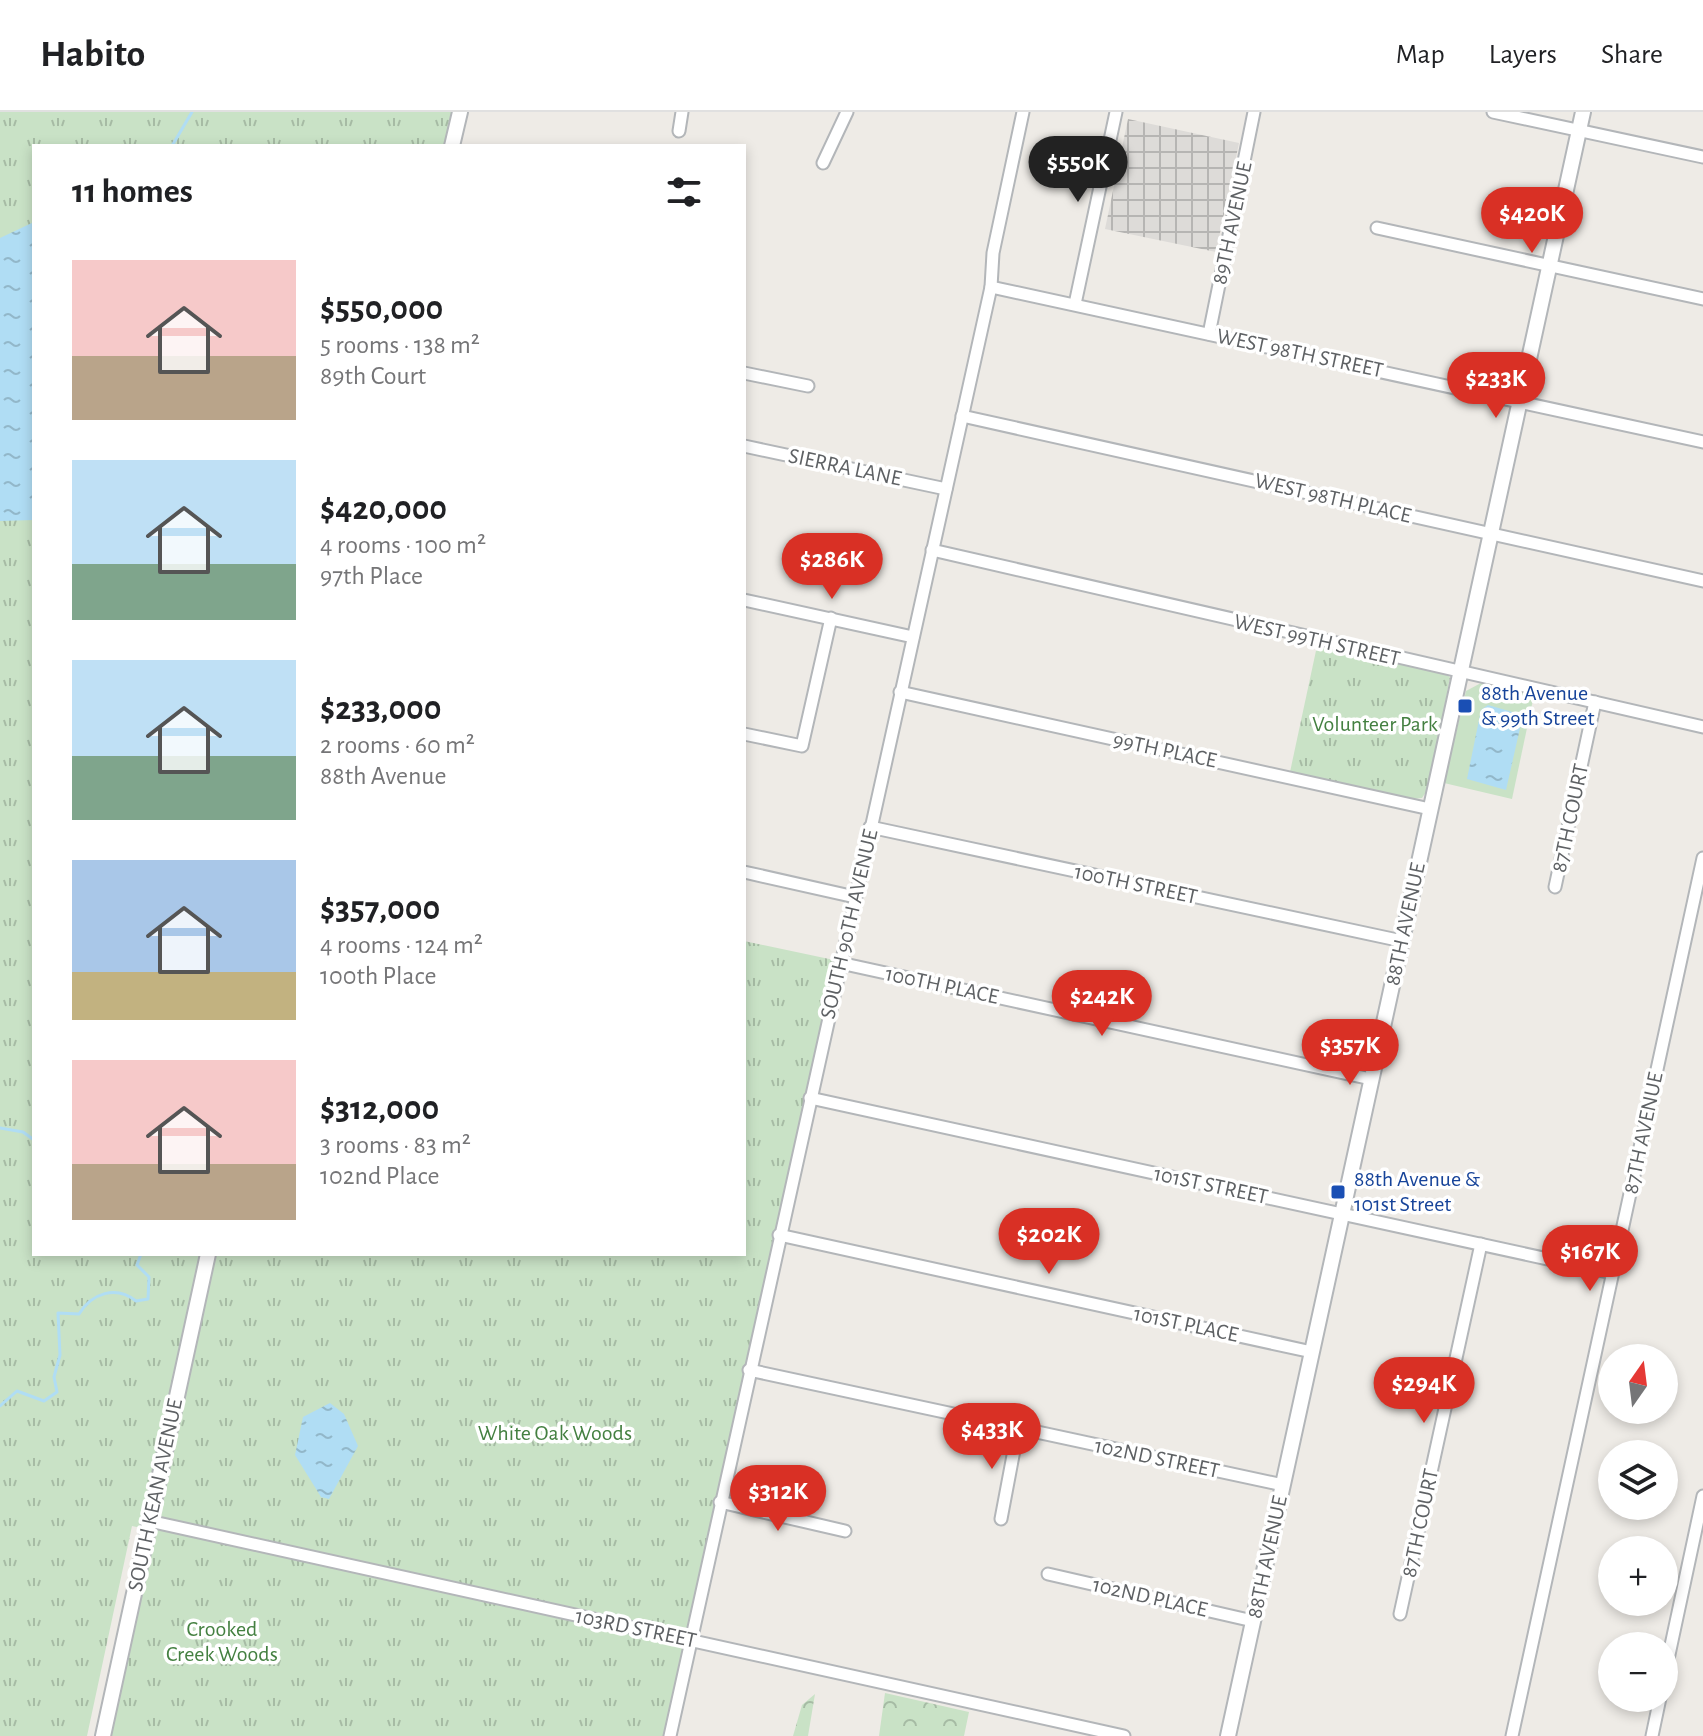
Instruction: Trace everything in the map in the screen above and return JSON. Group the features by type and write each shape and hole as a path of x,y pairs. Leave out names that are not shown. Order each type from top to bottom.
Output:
{"street":[{"path":"452,144 460,112"},
{"path":"679,131 682,112"},
{"path":"823,163 847,112"},
{"name":"SOUTH 90TH AVENUE","path":"670,1736 991,287 993,253 1023,112"},
{"path":"1075,304 1116,112"},
{"name":"89TH AVENUE","path":"1209,334 1254,112"},
{"path":"1493,112 1703,157"},
{"name":"88TH AVENUE","path":"1228,1736 1583,112"},
{"path":"1377,228 1703,299"},
{"name":"WEST 98TH STREET","path":"991,287 1703,442"},
{"path":"746,373 808,386"},
{"name":"WEST 98TH PLACE","path":"962,416 1703,581"},
{"name":"SIERRA LANE","path":"746,446 946,489"},
{"name":"WEST 99TH STREET","path":"932,550 1703,727"},
{"path":"746,600 913,637"},
{"path":"746,734 802,746 831,618"},
{"name":"99TH PLACE","path":"900,692 1430,809"},
{"name":"87TH COURT","path":"1555,887 1595,702"},
{"name":"100TH STREET","path":"870,827 1402,941"},
{"name":"87TH AVENUE","path":"1512,1736 1703,858"},
{"path":"746,872 855,897"},
{"name":"100TH PLACE","path":"840,963 1371,1079"},
{"name":"101ST STREET","path":"810,1098 1612,1273"},
{"name":"101ST PLACE","path":"779,1235 1312,1352"},
{"name":"87TH COURT","path":"1400,1614 1481,1244"},
{"name":"SOUTH KEAN AVENUE","path":"103,1736 208,1256"},
{"name":"102ND STREET","path":"749,1370 1283,1485"},
{"path":"1001,1519 1018,1429"},
{"path":"1674,1632 1703,1496"},
{"path":"720,1502 845,1531"},
{"name":"103RD STREET","path":"149,1521 1124,1736"},
{"name":"102ND PLACE","path":"1048,1574 1253,1621"},
{"path":"1652,1736 1657,1712"}],"shaded area":[{"path":"1128,119 1239,143 1216,252 1105,229"}],"green space":[{"name":"White Oak Woods","path":"0,112 460,112 452,144 32,144 32,1256 746,1256 746,941 834,960 826,1014 802,1121 796,1175 674,1736 102,1736 146,1529 132,1526 87,1736 0,1736"},
{"name":"Volunteer Park","path":"1317,646 1439,671 1450,677 1430,786 1422,798 1413,799 1290,772"},
{"path":"1481,683 1534,695 1512,799 1444,783 1466,691"},
{"path":"885,1693 969,1712 964,1736 879,1736"},
{"path":"815,1694 808,1736 793,1736 802,1705"}],"water":[{"path":"32,223 32,520 0,521 0,238"},
{"path":"1488,705 1523,715 1506,790 1467,779 1481,710"},
{"path":"330,1403 344,1414 358,1446 329,1499 321,1497 295,1455 303,1417"}],"waterway":[{"path":"173,144 192,112"},
{"path":"0,1128 23,1132 32,1139"},
{"path":"0,1406 17,1391 44,1401 57,1392 54,1377 60,1355 58,1313 79,1314 97,1296 105,1294 120,1293 136,1301 148,1299 149,1277 137,1265 140,1256"}],"place":[{"name":"88th Avenue & 99th Street","path":"1465,706"},
{"name":"88th Avenue & 101st Street","path":"1338,1192"}],"park label":[{"name":"Crooked Creek Woods","path":"222,1642"}]}
